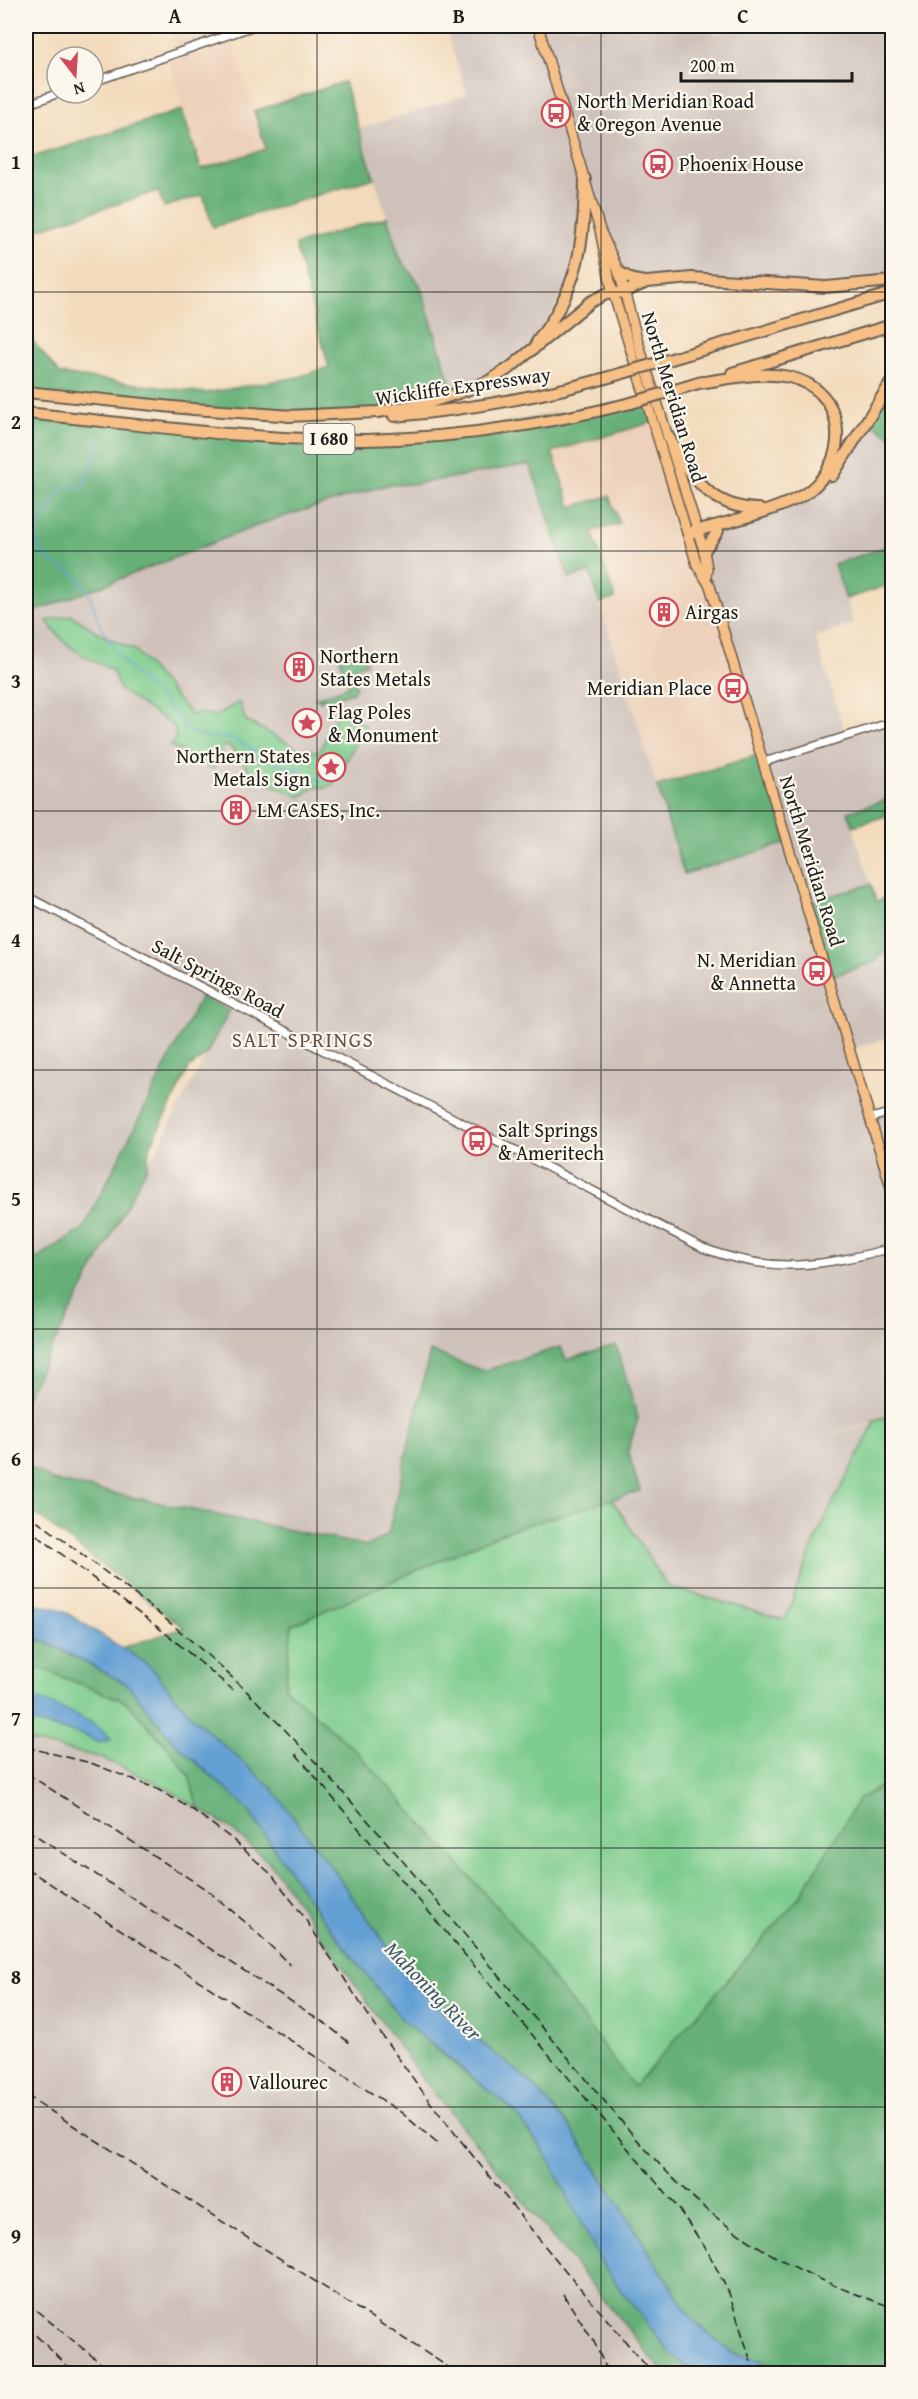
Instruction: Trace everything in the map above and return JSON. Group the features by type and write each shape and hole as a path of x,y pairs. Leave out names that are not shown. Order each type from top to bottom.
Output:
{"highway":[{"path":"528,354 560,309 577,269 584,233 585,179"},
{"path":"619,272 638,282 692,278 826,287 892,281"},
{"path":"287,416 378,412 428,403 489,381 528,354 584,306 606,294 619,293 647,282"},
{"name":"Wickliffe Expressway","path":"26,392 287,416 381,417 421,414 505,402 569,389 892,293"},
{"name":"Wickliffe Expressway","path":"26,413 262,436 365,440 423,438 501,430 574,417 631,403 892,325"},
{"path":"693,535 802,496 814,487 827,471 837,444 837,425 832,411 815,389 788,377 748,376 698,383"},
{"path":"693,535 718,531 790,508 818,492 834,473 892,381"},
{"path":"668,436 687,470 702,488 731,504 765,510"},
{"path":"704,551 718,531"}],"main road":[{"name":"North Meridian Road","path":"538,26 600,230 605,261 619,293 668,436 693,535 697,565 706,577 764,762 892,1191"},
{"name":"North Meridian Road","path":"600,230 619,272 619,293 693,535 704,551 706,577"}],"street":[{"path":"105,78 254,26"},
{"path":"26,105 45,98"},
{"path":"764,762 892,722"},
{"name":"Salt Springs Road","path":"26,896 703,1248 741,1260 794,1266 827,1264 892,1248"},
{"path":"871,1118 892,1112"}],"shaded area":[{"path":"169,26 227,26 266,149 201,169 167,55 178,51"},
{"path":"445,26 712,26 715,34 744,26 892,26 892,281 863,285 656,280 619,272 586,182 577,269 528,354 454,395 420,285 400,258 359,129 467,95"},
{"path":"663,418 761,754 657,786 600,603 615,598 592,531 619,524 571,507 552,452"},
{"path":"867,420 892,437 892,545 835,564 854,624 815,637 846,735 892,722 892,798 848,812 871,884 807,903 875,962 892,942 892,1037 851,1049 871,1117 892,1112 892,1415 819,1437 874,1423 823,1523 786,1620 667,1586 612,1499 640,1491 628,1451 638,1418 615,1346 566,1360 560,1347 483,1371 430,1351 388,1535 367,1546 54,1481 26,1465 26,1397 229,1012 200,996 83,1230 26,1265 26,620 30,613 272,520 387,485 416,484 530,464 569,578 590,572 684,873 787,843 731,658 698,536 790,508 811,497 834,473"},
{"path":"26,1741 99,1757 165,1787 227,1826 269,1862 418,2073 664,2373 26,2374"}],"green space":[{"path":"344,82 374,178 213,227 203,195 164,207 158,191 26,233 26,159 182,110 201,169 266,149 254,111"},
{"path":"387,217 400,258 420,285 454,395 409,407 287,416 26,392 26,333 60,374 205,393 298,377 329,367 295,245"},
{"path":"892,381 892,437 867,420"},
{"path":"646,399 653,422 552,452 571,507 609,496 620,524 592,531 615,598 600,603 590,572 569,578 530,464 416,484 387,485 272,520 31,613 26,620 26,413 262,436 423,438"},
{"path":"892,545 892,584 846,599 834,564"},
{"path":"71,615 102,635 135,650 192,716 199,712 216,716 239,702 246,721 305,752 308,750 319,752 337,715 342,714 365,725 334,784 325,788 317,786 300,797 254,777 231,747 224,745 213,770 171,746 176,737 175,727 120,690 112,670 75,651 47,621"},
{"path":"355,654 362,655 367,663 351,669 356,686 353,692 329,700 322,698 321,701 315,698 349,686 340,659"},
{"path":"761,754 787,843 684,874 657,786"},
{"path":"892,798 892,814 853,826 848,812"},
{"path":"871,884 876,901 892,896 892,942 875,962 829,977 806,903"},
{"path":"201,996 229,1011 206,1055 189,1068 149,1149 147,1167 26,1397 26,1265 83,1229"},
{"path":"616,1345 638,1418 628,1451 640,1491 507,1531 292,1625 285,1688 358,1753 507,1918 634,2087 798,1899 859,1799 892,1780 892,2373 804,2373 732,2353 691,2318 572,2130 410,1978 270,1787 195,1720 149,1665 121,1648 184,1628 26,1507 26,1465 54,1481 367,1546 388,1535 430,1351 483,1371 561,1347 566,1360"},
{"path":"892,1415 892,1780 859,1799 798,1899 634,2088 507,1918 358,1753 285,1689 292,1625 507,1531 612,1499 667,1586 785,1620 819,1533 874,1423 871,1421"},
{"path":"26,1635 40,1639 127,1684 174,1742 247,1808 316,1910 437,2050 513,2110 546,2154 604,2267 695,2373 664,2373 418,2073 269,1862 227,1826 198,1808 189,1775 167,1746 126,1702 45,1670 26,1667"},
{"path":"26,1667 45,1670 126,1702 167,1746 189,1775 198,1808 165,1787 99,1757 26,1741"}],"water":[{"path":"26,1601 62,1610 149,1665 195,1720 271,1787 410,1978 447,2015 528,2080 572,2130 691,2318 732,2353 804,2373 695,2373 671,2354 604,2267 546,2154 513,2110 403,2021 316,1910 247,1808 174,1742 127,1684 40,1639 26,1635"},
{"path":"26,1695 84,1719 111,1739 99,1743 84,1735 26,1721"}],"waterway":[{"path":"100,438 88,477 81,487 63,489 41,523 37,538 41,552 80,580 90,596 101,626 121,659 166,704 186,729 202,736 239,742 280,764 324,782"},
{"path":"296,770 303,766"},
{"path":"671,2374 686,2366"}],"railway":[{"path":"26,1512 183,1634 234,1679 277,1722 383,1838 627,2128 687,2192 732,2229 789,2264 850,2292 892,2307"},
{"path":"26,1527 169,1636 233,1690"},
{"path":"26,1747 91,1763 157,1789 193,1810 232,1839 272,1875 302,1914 376,2027 430,2102 543,2244 653,2374"},
{"path":"296,1754 678,2208 708,2252 729,2293 755,2374"},
{"path":"26,1773 207,1890 250,1926 290,1965"},
{"path":"26,1829 326,2024 352,2045"},
{"path":"26,1868 402,2113 439,2145"},
{"path":"26,2095 459,2374"},
{"path":"563,2294 594,2342 609,2374"},
{"path":"26,2302 114,2374"},
{"path":"26,2326 76,2374"}],"place":[{"name":"North Meridian Road & Oregon Avenue","path":"556,113"},
{"name":"Phoenix House","path":"658,164"},
{"name":"Airgas","path":"664,612"},
{"name":"Northern States Metals","path":"299,667"},
{"name":"Meridian Place","path":"733,688"},
{"name":"Flag Poles & Monument","path":"307,723"},
{"name":"Northern States Metals Sign","path":"331,767"},
{"name":"LM CASES, Inc.","path":"236,810"},
{"name":"N. Meridian & Annetta","path":"817,971"},
{"name":"Salt Springs & Ameritech","path":"477,1141"},
{"name":"Vallourec","path":"227,2082"}],"district":[{"name":"SALT SPRINGS","path":"303,1040"}],"water label":[{"name":"Mahoning River","path":"433,1991"}]}
